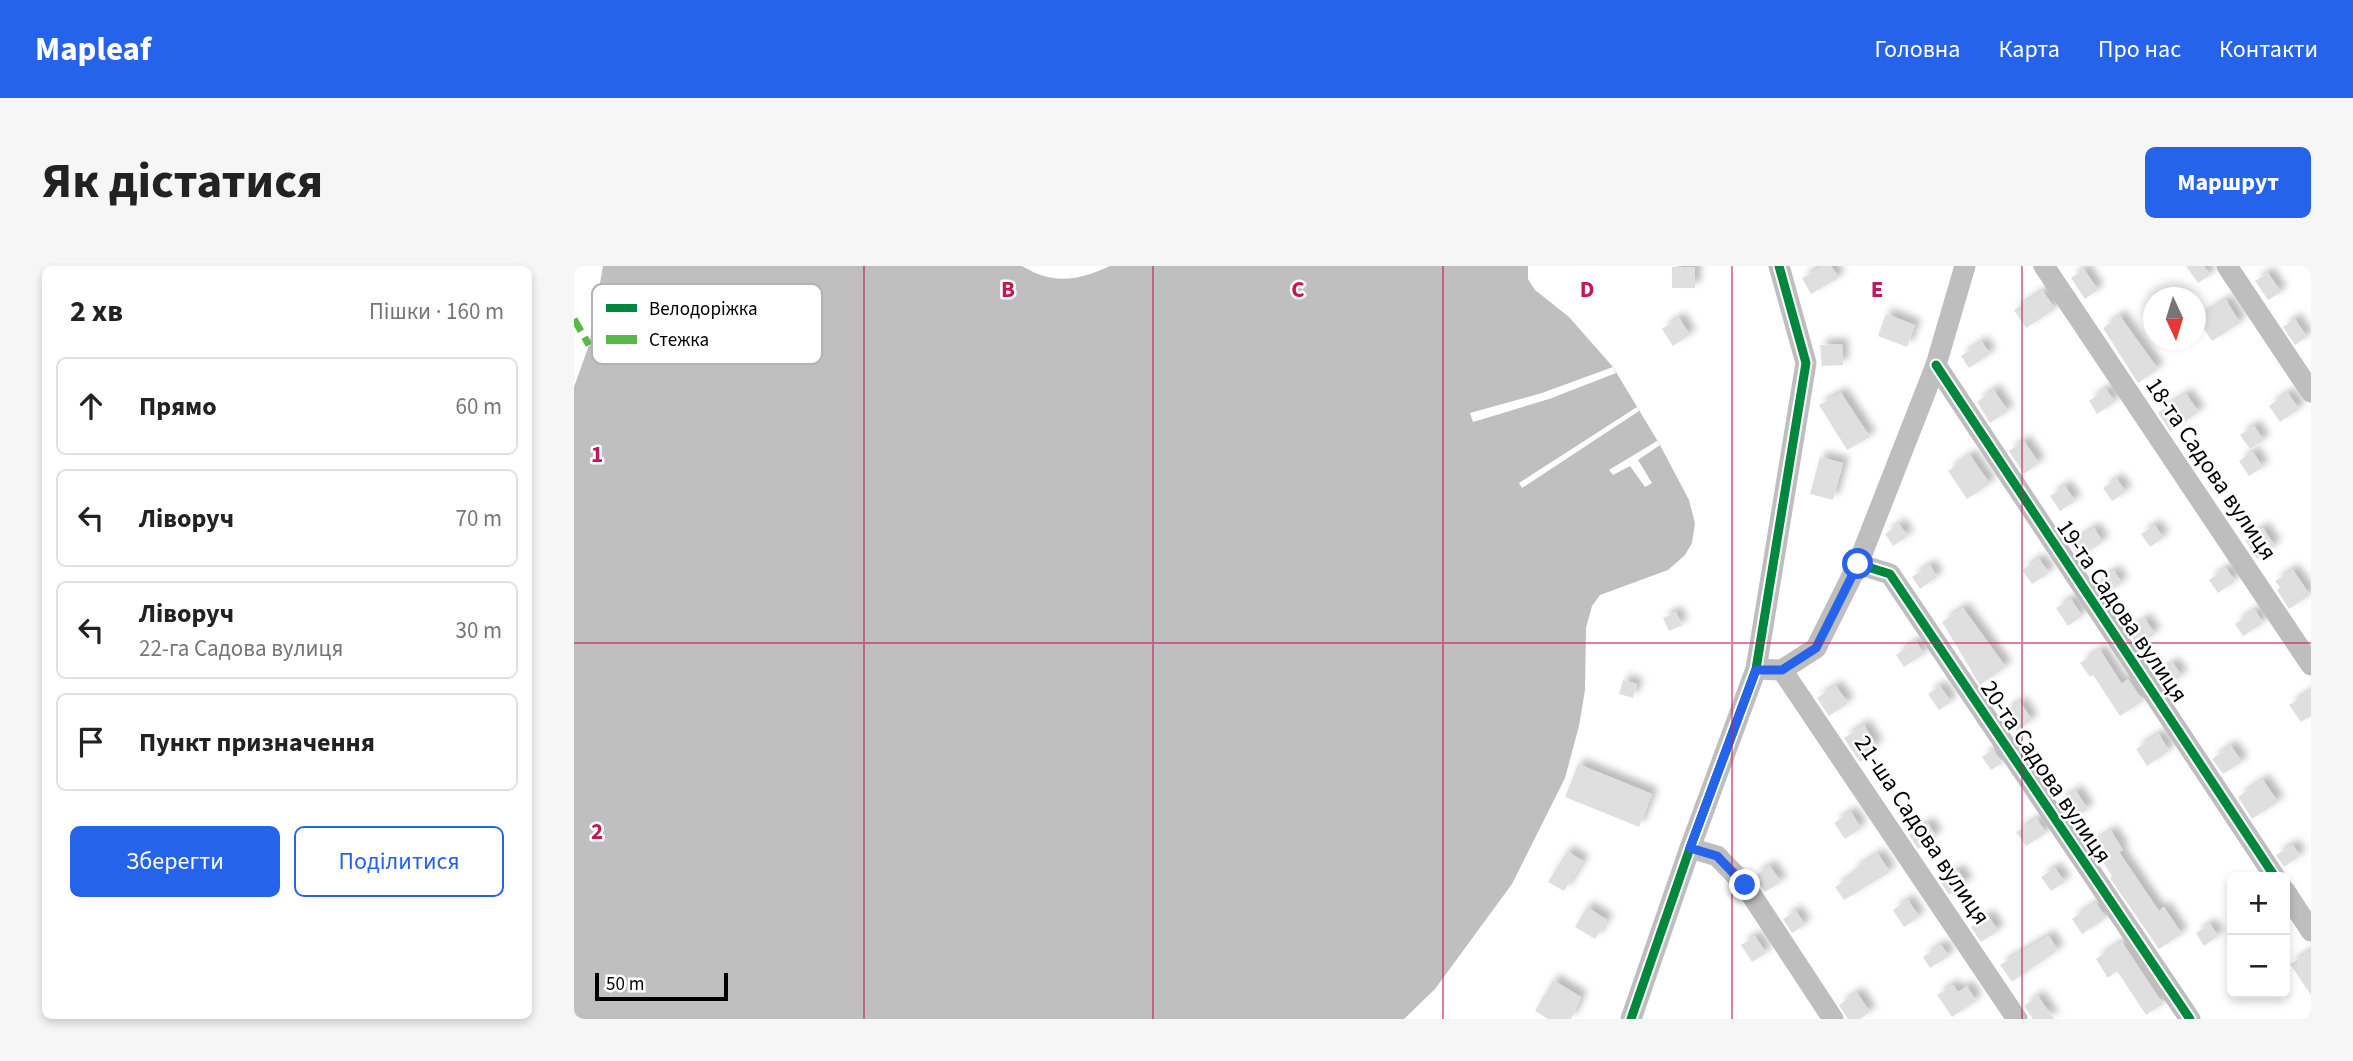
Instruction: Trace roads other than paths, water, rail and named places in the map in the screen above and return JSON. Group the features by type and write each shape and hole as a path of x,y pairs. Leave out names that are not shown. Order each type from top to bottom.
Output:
{"street":[{"path":"1631,1019 1690,848 1756,670 1806,363 1779,266"},
{"path":"1756,670 1782,670 1816,648 1858,564 1936,365 1965,266"},
{"name":"18-та Садова вулиця","path":"2045,266 2311,666"},
{"path":"2227,266 2311,392"},
{"name":"19-та Садова вулиця","path":"1936,365 2272,872"},
{"name":"20-та Садова вулиця","path":"1858,564 1890,574 2190,1019"},
{"name":"21-ша Садова вулиця","path":"1782,670 2017,1019"},
{"path":"1690,848 1717,856 1745,885 1833,1019"},
{"path":"2290,899 2311,931"}]}
